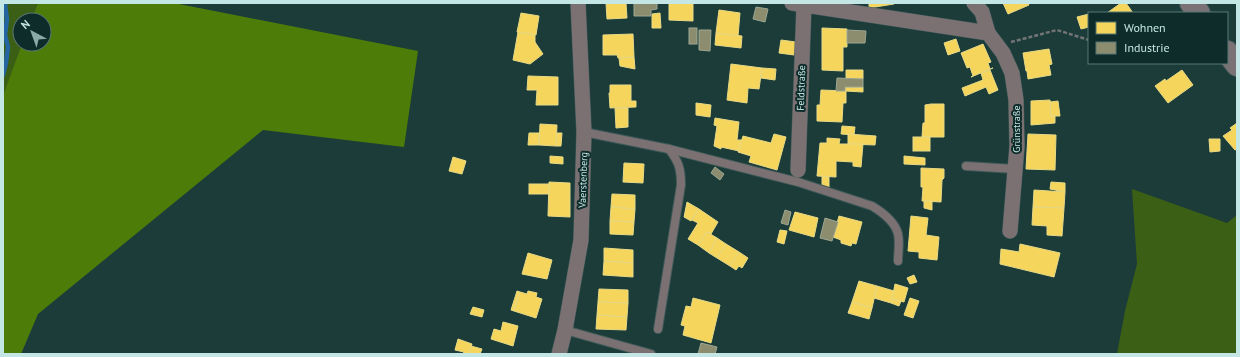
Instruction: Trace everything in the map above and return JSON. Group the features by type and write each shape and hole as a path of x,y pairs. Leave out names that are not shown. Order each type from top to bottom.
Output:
{"main road":[{"path":"1192,3 1198,12"},
{"path":"1228,53 1237,66"}],"street":[{"name":"Vaerstenberg","path":"559,354 565,330 581,240 584,132 578,3"},
{"name":"Grünstraße","path":"974,3 982,12 988,33 1003,53 1012,73 1016,100 1017,146 1010,231"},
{"path":"798,4 988,33"},
{"name":"Feldstraße","path":"798,4 798,170"}],"lane":[{"path":"584,132 670,149 798,182 872,206 882,212 892,223 898,233 898,261"},
{"path":"658,329 681,184 681,171 677,160 670,149"},
{"path":"966,166 1015,169"},
{"path":"565,330 651,354"}],"path":[{"path":"997,46 1057,30 1088,40"}],"green space":[{"path":"3,3 38,3 34,12 12,12 12,52 30,52 3,147"},
{"path":"38,3 174,3 418,51 404,147 263,130 38,314 21,354 3,354 3,96 19,52 52,52 52,12 34,12"},
{"path":"1132,189 1227,223 1237,215 1237,354 1117,354 1125,311 1137,264"}],"building: Wohnen":[{"path":"606,3 626,3 627,18 607,19"},
{"path":"669,3 693,3 693,21 669,20"},
{"path":"869,3 893,3 894,4 869,8"},
{"path":"1003,3 1028,3 1029,5 1008,14"},
{"path":"1121,3 1126,3 1132,12 1108,12"},
{"path":"719,10 740,13 738,36 716,33"},
{"path":"521,13 539,16 536,35 517,32"},
{"path":"660,13 661,28 652,28 652,14"},
{"path":"1088,14 1088,27 1081,29 1077,17"},
{"path":"822,28 847,29 847,47 843,47 843,71 822,70"},
{"path":"518,32 535,35 535,42 543,54 530,64 513,60"},
{"path":"716,33 742,36 741,48 715,45"},
{"path":"633,34 634,57 618,58 617,55 603,55 603,35"},
{"path":"956,39 960,51 948,55 944,43"},
{"path":"781,40 796,42 794,55 779,53"},
{"path":"983,44 991,62 988,63 990,69 993,68 971,77 973,76 970,67 967,68 961,53"},
{"path":"1049,49 1052,64 1049,65 1051,75 1028,79 1023,53"},
{"path":"634,57 635,69 620,66 619,58"},
{"path":"731,64 762,68 759,89 748,88 747,103 727,100"},
{"path":"762,68 776,69 775,80 761,78"},
{"path":"846,70 863,70 863,79 846,78"},
{"path":"990,70 998,90 989,94 986,87 965,96 962,88 983,80 981,73"},
{"path":"1182,70 1193,85 1168,103 1155,86 1165,79 1166,81"},
{"path":"528,76 558,77 558,105 536,105 537,90 527,90"},
{"path":"610,85 631,85 631,101 636,101 636,107 610,108"},
{"path":"845,87 863,87 863,92 845,91"},
{"path":"821,90 846,91 846,103 843,103 842,122 817,121 817,105 820,105"},
{"path":"1050,100 1051,116 1055,116 1055,123 1031,125 1031,101"},
{"path":"1058,101 1060,116 1051,116 1050,102"},
{"path":"696,103 711,105 710,117 696,115"},
{"path":"944,104 944,137 922,137 923,123 925,123 925,105"},
{"path":"615,108 628,108 628,127 616,128"},
{"path":"715,118 739,122 737,140 742,140 739,151 721,147 721,149 714,146 717,126 714,125"},
{"path":"1237,123 1237,149 1235,150 1223,136 1232,130 1230,128"},
{"path":"540,124 557,125 556,146 539,145"},
{"path":"842,126 855,127 854,135 841,134"},
{"path":"529,133 539,133 539,145 528,145"},
{"path":"557,133 562,133 561,146 556,146"},
{"path":"774,134 786,137 777,170 749,162 751,156 738,152 743,136 771,143"},
{"path":"848,134 876,136 875,145 848,144"},
{"path":"1028,134 1056,135 1055,170 1026,169"},
{"path":"913,137 930,137 930,151 913,151"},
{"path":"827,138 840,139 839,144 863,144 861,167 853,166 853,162 836,161 836,177 817,176 820,143 827,143"},
{"path":"1209,139 1220,139 1220,151 1210,152"},
{"path":"550,156 563,157 563,164 550,163"},
{"path":"904,156 925,158 925,165 904,164"},
{"path":"453,157 466,161 462,174 449,171"},
{"path":"624,163 644,164 643,183 623,182"},
{"path":"921,168 944,169 941,202 922,201 923,187 921,187"},
{"path":"822,176 829,177 829,188 822,186"},
{"path":"549,182 570,183 570,217 548,216"},
{"path":"1051,182 1065,183 1065,192 1050,189"},
{"path":"529,184 549,184 549,194 529,194"},
{"path":"1034,190 1065,192 1064,208 1033,207"},
{"path":"612,194 635,195 635,209 611,207"},
{"path":"924,201 932,201 932,210 924,208"},
{"path":"687,202 699,209 691,221 684,217"},
{"path":"611,207 635,209 634,222 610,221"},
{"path":"1033,207 1064,208 1062,236 1047,235 1047,226 1032,225"},
{"path":"699,209 718,222 711,234 707,232 698,245 688,239 698,223 692,220"},
{"path":"795,212 818,218 814,237 789,230"},
{"path":"839,216 862,222 856,244 852,243 851,246 841,243 841,240 833,237"},
{"path":"911,216 928,218 926,235 939,237 937,260 919,258 919,252 908,251"},
{"path":"610,221 634,222 633,235 610,234"},
{"path":"780,230 787,231 784,244 777,242"},
{"path":"707,232 717,238 709,253 698,245"},
{"path":"717,238 726,244 717,258 709,253"},
{"path":"726,244 739,252 730,266 717,258"},
{"path":"1020,244 1060,253 1054,277 1000,264 1001,249 1019,252"},
{"path":"604,248 633,250 633,263 604,261"},
{"path":"739,252 748,258 742,268 739,266 736,270 730,266"},
{"path":"528,253 552,260 547,279 522,274"},
{"path":"604,261 633,263 633,277 603,275"},
{"path":"914,275 917,282 910,284 907,278"},
{"path":"859,281 877,286 872,308 852,302"},
{"path":"895,284 908,288 904,302 892,299"},
{"path":"877,286 894,291 891,303 874,298"},
{"path":"599,289 628,290 628,303 598,302"},
{"path":"517,291 520,292 514,311 511,310"},
{"path":"528,291 537,293 536,297 542,299 536,318 514,311 520,292 527,294"},
{"path":"693,298 720,305 711,343 683,335 685,326 681,325 686,306 691,307"},
{"path":"910,298 919,301 913,318 904,315"},
{"path":"892,299 901,301 899,306 891,303"},
{"path":"598,302 628,303 627,317 597,315"},
{"path":"852,302 872,308 869,319 848,313"},
{"path":"473,307 484,310 482,317 470,314"},
{"path":"597,315 627,317 626,330 596,329"},
{"path":"503,322 518,326 513,346 491,339 494,329 501,331"},
{"path":"458,339 472,344 469,354 463,354 464,352 455,350"},
{"path":"471,346 482,349 480,354 469,354"}],"building: Industrie":[{"path":"634,3 657,3 657,9 651,10 651,16 634,16"},
{"path":"756,7 768,9 765,22 753,19"},
{"path":"689,28 697,28 697,44 689,44"},
{"path":"699,30 711,30 710,51 699,50"},
{"path":"847,30 866,31 865,43 847,43"},
{"path":"837,78 863,79 863,87 845,87 845,91 836,91"},
{"path":"715,167 724,174 720,180 711,173"},
{"path":"785,210 791,212 788,225 781,223"},
{"path":"825,218 838,222 832,241 820,238"},
{"path":"701,343 717,347 715,354 698,354"}],"waterway":[{"path":"3,75 8,47 5,35 7,19 6,3"}]}
